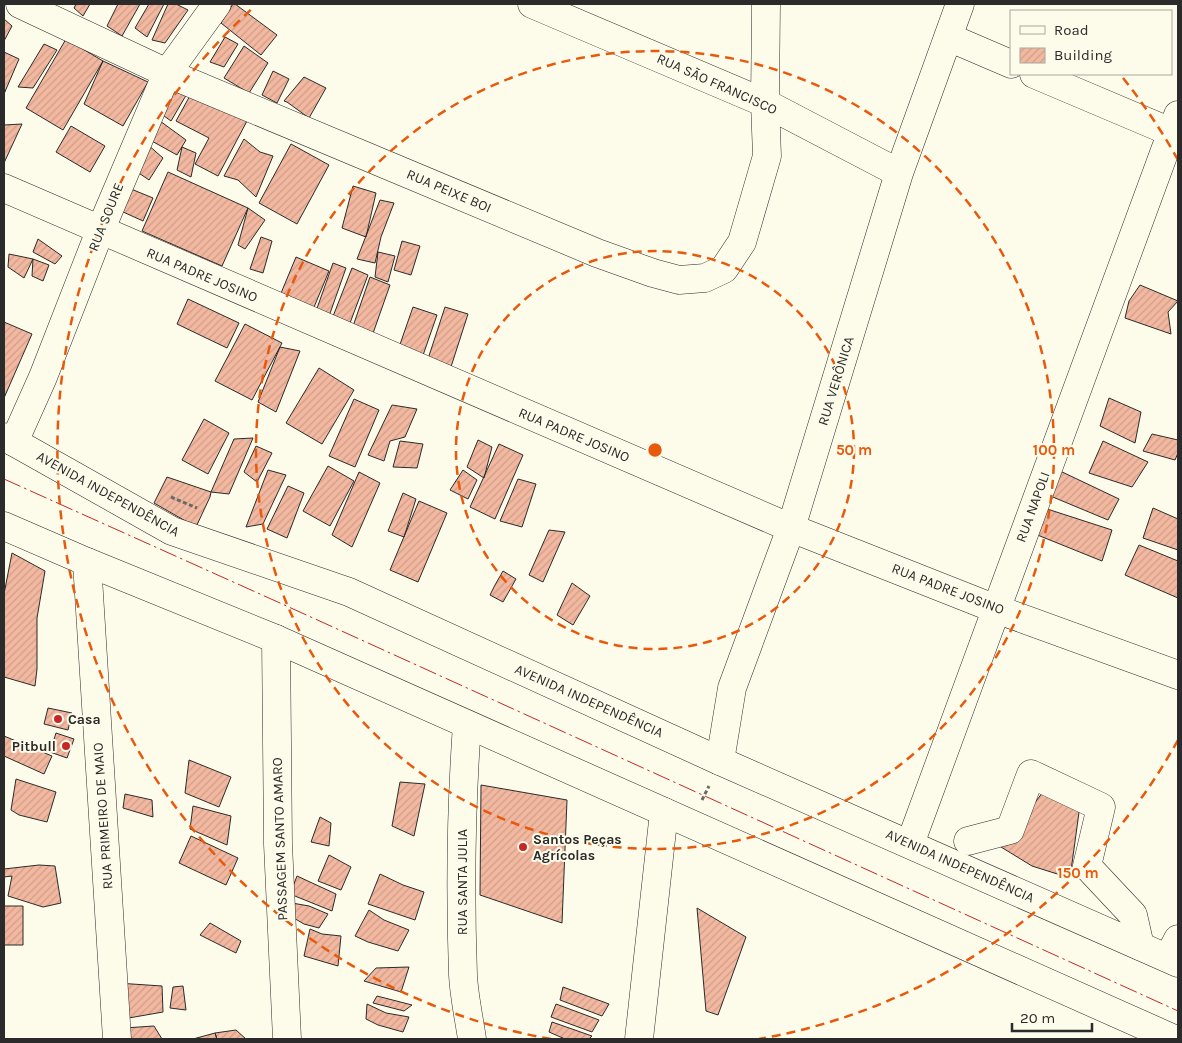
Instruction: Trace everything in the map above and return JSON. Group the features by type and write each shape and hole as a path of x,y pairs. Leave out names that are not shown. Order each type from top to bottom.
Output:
{"street":[{"name":"RUA PEIXE BOI","path":"20,4 167,73 597,253 679,280 705,278 724,269 742,242 767,156 766,4"},
{"name":"RUA SOURE","path":"9,439 43,377 100,231 167,73 218,4"},
{"name":"RUA SÃO FRANCISCO","path":"532,4 766,103 898,173"},
{"name":"RUA VERÔNICA","path":"720,761 732,688 791,528 898,173 960,4"},
{"path":"948,37 1010,64"},
{"path":"1037,75 1176,127"},
{"name":"RUA NAPOLI","path":"910,844 1176,127"},
{"name":"RUA PADRE JOSINO","path":"4,188 791,528 996,608 1178,675"},
{"name":"AVENIDA INDEPENDÊNCIA","path":"9,439 172,531 349,592 720,761 1140,946 1175,953"},
{"path":"4,526 276,639 1174,1039"},
{"name":"RUA PRIMEIRO DE MAIO","path":"87,562 117,1039"},
{"name":"PASSAGEM SANTO AMARO","path":"276,639 278,844 287,1039"},
{"name":"RUA SANTA JULIA","path":"467,725 461,853 464,977 472,1039"},
{"path":"968,841 1010,830 1031,774 1101,807 1087,866 1133,915 1140,946"},
{"path":"639,1039 664,812"}],"path":[{"path":"698,807 709,785"}],"building":[{"path":"76,4 90,4 83,16 74,8"},
{"path":"118,4 140,4 122,36 107,26"},
{"path":"149,4 164,4 147,37 135,28"},
{"path":"168,4 176,4 188,10 165,43 152,40"},
{"path":"233,4 277,35 261,55 221,23"},
{"path":"4,19 12,26 4,41"},
{"path":"225,37 238,44 224,67 210,62"},
{"path":"66,39 103,61 63,130 26,108"},
{"path":"44,44 57,50 33,88 18,87"},
{"path":"244,46 268,63 249,93 224,78"},
{"path":"4,52 19,59 4,94"},
{"path":"103,61 148,82 123,126 84,104"},
{"path":"273,71 289,79 277,103 262,95"},
{"path":"304,77 326,88 309,118 284,101"},
{"path":"174,83 188,92 171,121 160,113"},
{"path":"192,92 247,121 218,176 195,164 209,138 176,121"},
{"path":"160,121 186,140 177,155 150,140"},
{"path":"22,124 4,163 4,125"},
{"path":"71,126 105,146 90,172 56,152"},
{"path":"244,139 260,152 273,156 256,197 238,180 224,176"},
{"path":"147,144 163,158 149,180 133,169"},
{"path":"291,144 329,165 297,224 259,203"},
{"path":"182,147 196,153 191,177 177,170"},
{"path":"168,172 248,208 222,266 142,231"},
{"path":"353,186 376,193 366,237 342,228"},
{"path":"131,189 153,198 143,221 121,211"},
{"path":"380,200 394,203 381,237 375,263 357,259"},
{"path":"248,208 265,220 245,249 238,245"},
{"path":"261,237 272,241 263,273 250,269"},
{"path":"38,239 62,256 55,264 33,252"},
{"path":"402,241 420,246 411,275 394,270"},
{"path":"378,252 395,256 388,282 375,277"},
{"path":"9,254 33,259 24,278 8,267"},
{"path":"296,257 329,271 312,312 279,298"},
{"path":"33,259 49,265 43,281 32,276"},
{"path":"333,263 346,268 328,319 315,314"},
{"path":"352,268 368,275 347,331 330,324"},
{"path":"370,277 390,285 371,339 351,332"},
{"path":"1140,285 1178,301 1168,312 1171,334 1125,318 1129,301"},
{"path":"188,299 239,323 227,348 177,324"},
{"path":"413,307 437,315 421,361 397,353"},
{"path":"445,307 468,314 449,373 426,365"},
{"path":"4,322 32,334 4,398"},
{"path":"245,324 282,343 252,400 215,381"},
{"path":"280,347 300,351 276,412 258,402"},
{"path":"319,368 354,390 322,444 286,423"},
{"path":"1109,398 1141,412 1135,443 1100,426"},
{"path":"354,399 379,410 355,467 329,456"},
{"path":"392,405 417,409 405,437 390,441 384,461 368,455"},
{"path":"204,419 229,433 208,474 182,460"},
{"path":"1152,434 1178,440 1178,453 1175,460 1143,451"},
{"path":"253,438 229,494 211,492 234,439"},
{"path":"478,440 492,447 484,478 467,467"},
{"path":"400,441 423,444 417,468 393,467"},
{"path":"1103,441 1148,462 1132,487 1089,473"},
{"path":"499,444 523,455 495,519 470,507"},
{"path":"256,446 272,453 257,482 244,472"},
{"path":"328,466 354,481 330,526 303,511"},
{"path":"268,470 286,475 263,524 246,527"},
{"path":"463,470 477,480 468,499 450,490"},
{"path":"1058,470 1119,499 1108,520 1048,495"},
{"path":"359,472 380,483 352,547 332,535"},
{"path":"167,477 211,492 196,527 154,503"},
{"path":"518,479 536,484 522,527 500,521"},
{"path":"288,486 304,493 287,538 267,529"},
{"path":"403,493 416,499 404,537 388,531"},
{"path":"419,501 447,513 418,582 390,570"},
{"path":"1041,507 1112,530 1102,561 1035,534"},
{"path":"1153,508 1178,519 1178,550 1143,538"},
{"path":"549,530 565,532 543,582 529,575"},
{"path":"1139,545 1178,561 1178,598 1125,575"},
{"path":"12,553 45,571 37,618 35,686 4,677 4,594"},
{"path":"503,571 516,579 503,602 490,595"},
{"path":"572,583 590,596 573,625 557,615"},
{"name":"Casa","path":"48,708 72,713 68,730 44,724"},
{"path":"56,733 74,739 67,758 50,752"},
{"path":"4,736 52,756 44,774 4,756"},
{"path":"189,760 231,777 219,807 185,793"},
{"path":"16,779 56,792 47,822 19,815 11,810"},
{"path":"400,782 425,784 414,836 392,826"},
{"name":"Santos Peças Agrícolas","path":"481,785 567,800 562,923 480,895"},
{"path":"1046,788 1080,805 1070,878 1032,866 1001,847"},
{"path":"125,794 152,800 153,817 123,808"},
{"path":"193,806 231,816 227,845 190,829"},
{"path":"320,817 331,823 329,846 311,842"},
{"path":"191,836 238,858 226,885 179,863"},
{"path":"329,855 351,867 341,890 318,881"},
{"path":"39,865 55,866 61,903 43,907 8,896 12,876 4,877 4,869"},
{"path":"380,874 424,892 415,920 368,904"},
{"path":"297,876 336,894 332,911 290,894"},
{"path":"292,903 309,906 328,914 319,928 304,924 292,917"},
{"path":"4,906 23,906 23,945 4,945"},
{"path":"697,908 746,937 718,1015 706,1011"},
{"path":"369,910 384,920 409,930 398,951 355,936"},
{"path":"210,923 241,941 236,953 200,935"},
{"path":"310,929 322,934 341,936 338,966 304,956"},
{"path":"409,967 401,992 364,981 376,968"},
{"path":"117,983 162,986 163,1012 123,1019"},
{"path":"183,986 186,1010 170,1008 173,987"},
{"path":"563,987 609,1004 602,1016 560,1000"},
{"path":"377,996 412,1005 404,1011 373,1003"},
{"path":"367,1004 386,1013 409,1017 403,1032 378,1025 366,1019"},
{"path":"556,1004 599,1020 592,1032 551,1017"},
{"path":"552,1022 592,1036 589,1039 565,1039 549,1032"},
{"path":"154,1026 162,1039 127,1039 124,1028"},
{"path":"236,1030 246,1039 217,1039 215,1033"},
{"path":"215,1033 217,1039 193,1039"}],"power":[{"path":"4,479 1178,1011"}],"place":[{"name":"Casa","path":"58,719"},
{"name":"Pitbull","path":"66,746"},
{"name":"Santos Peças Agrícolas","path":"523,847"}]}
